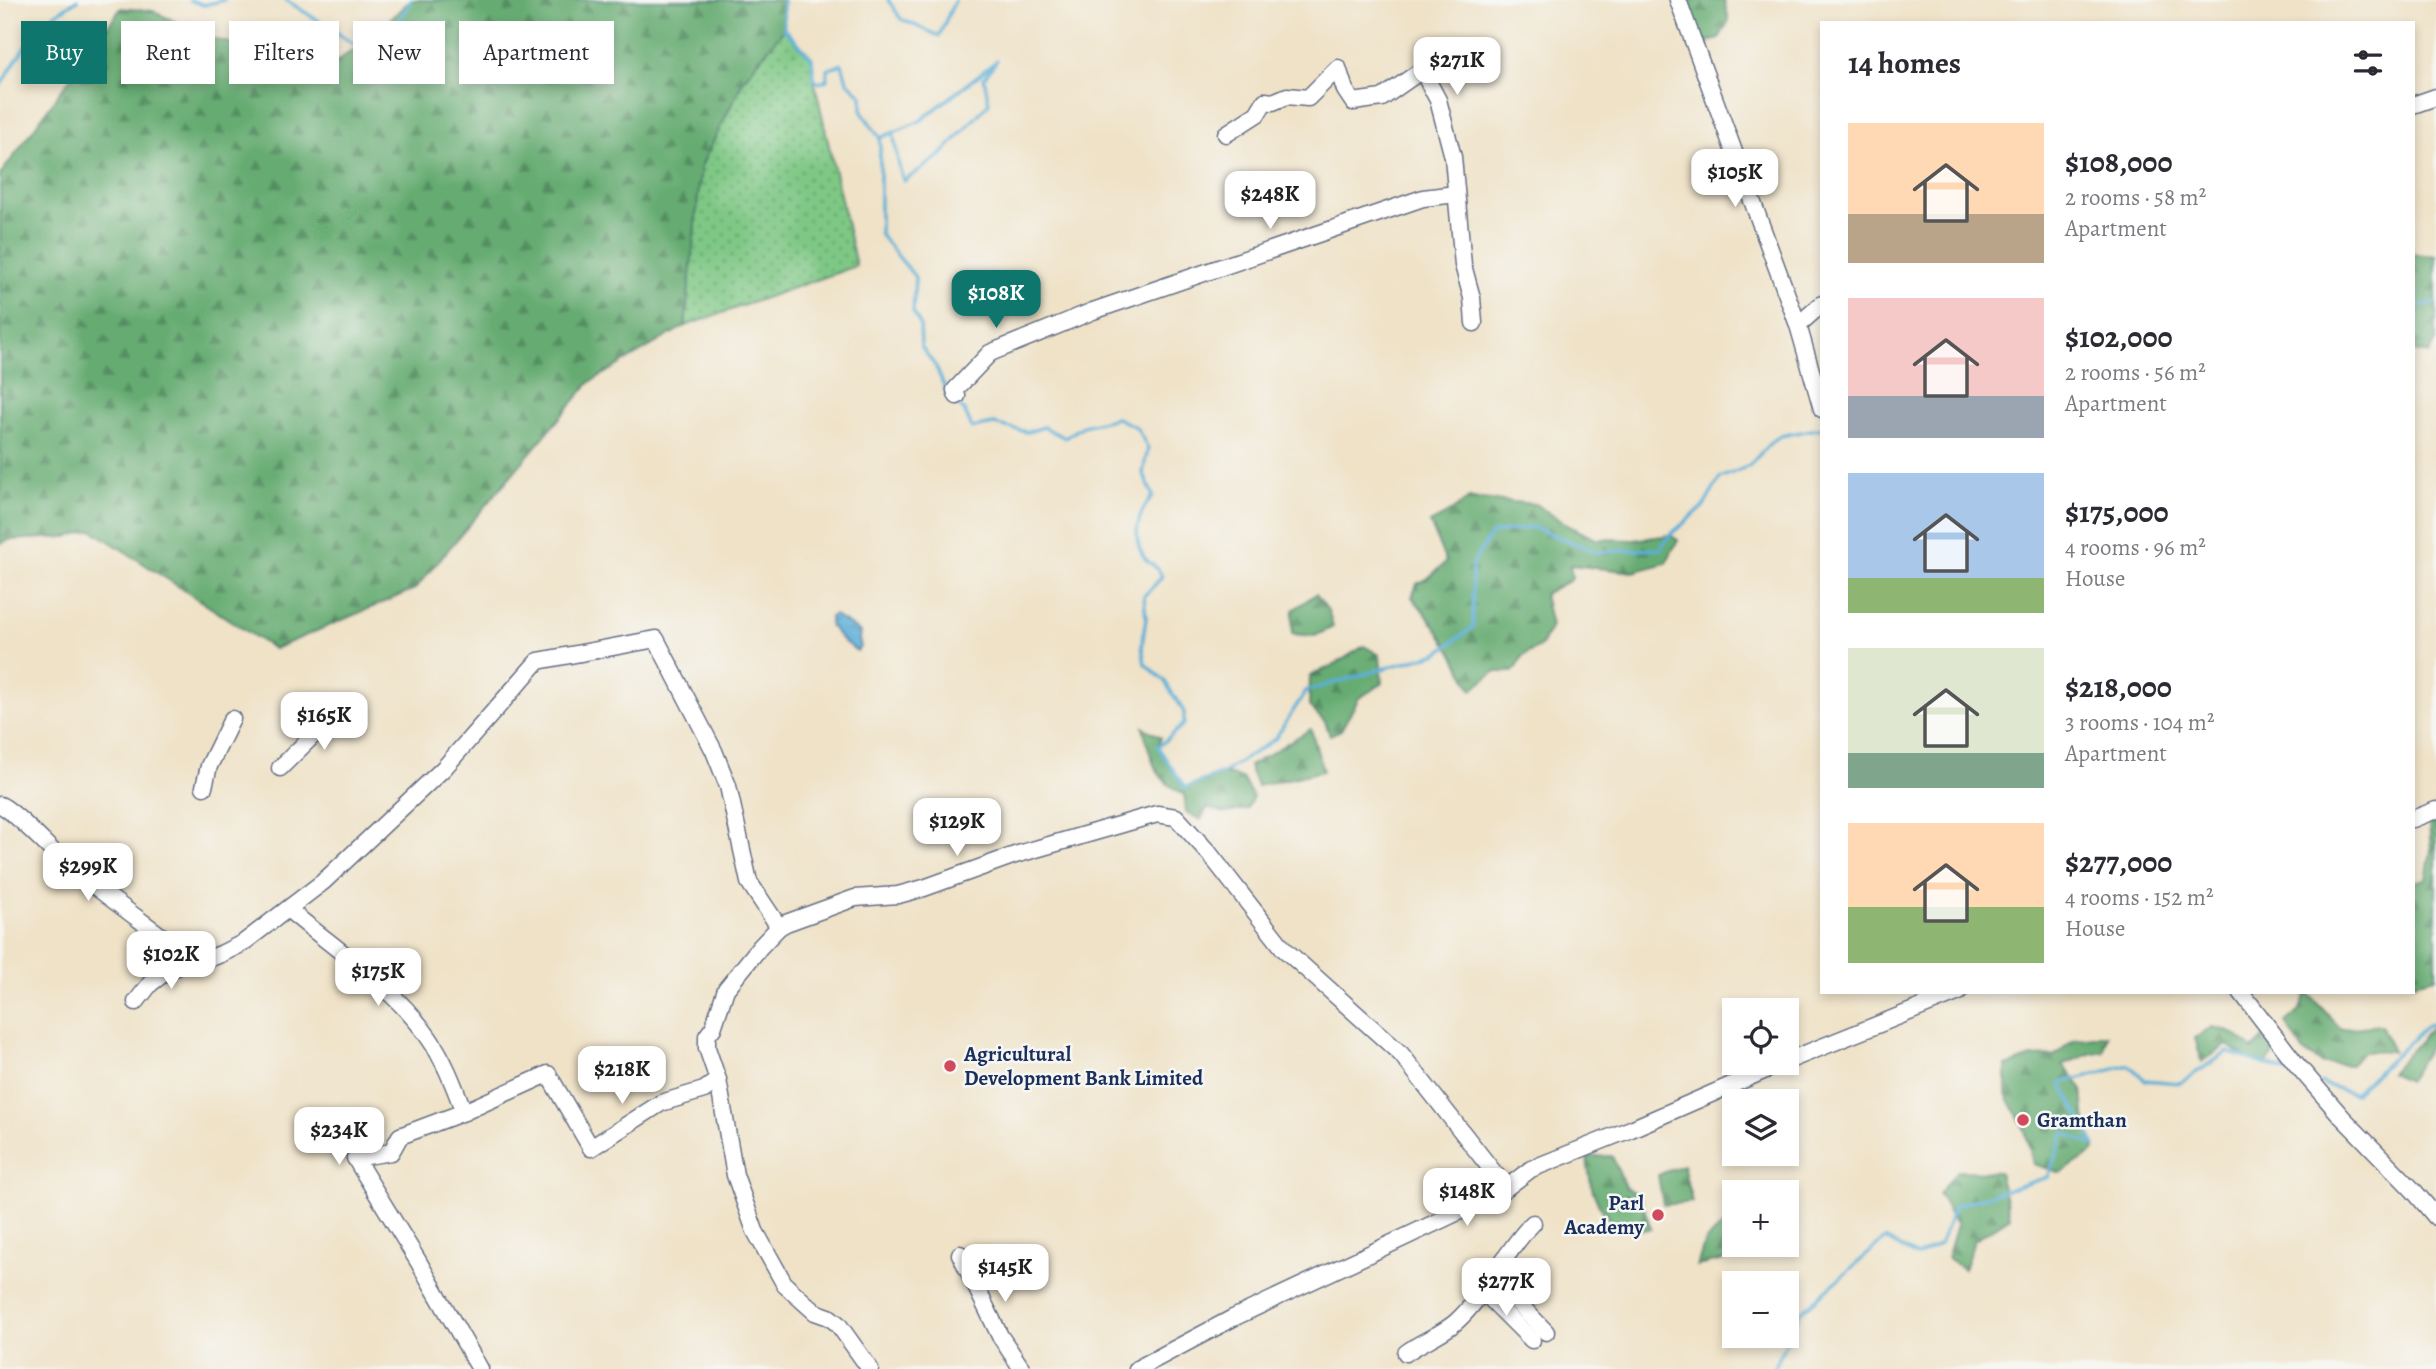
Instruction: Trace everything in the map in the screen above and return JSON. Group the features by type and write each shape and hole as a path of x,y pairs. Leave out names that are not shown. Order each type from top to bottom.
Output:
{"street":[{"path":"1678,0 1798,325 1820,402"},
{"path":"1226,134 1257,114 1265,101 1273,102 1287,96 1308,98 1338,68 1345,90 1353,102 1382,98 1422,70 1438,100 1453,157 1463,265 1472,298 1474,323"},
{"path":"2415,103 2436,97"},
{"path":"957,396 955,390 990,352 1093,312 1423,198 1456,194"},
{"path":"1798,325 1820,306"},
{"path":"136,1002 150,985 167,971 243,943 289,910 349,858 444,768 538,660 656,639 714,751 728,786 749,882 779,927"},
{"path":"280,768 340,709"},
{"path":"204,787 209,766 232,719"},
{"path":"0,806 7,808 64,861 197,962"},
{"path":"2415,818 2436,810"},
{"path":"870,1369 838,1324 815,1312 785,1285 761,1244 735,1175 718,1080 710,1063 707,1036 713,1028 726,989 779,927 840,902 855,898 898,895 924,888 1015,855 1157,814 1176,817 1209,853 1284,949 1401,1054 1506,1188"},
{"path":"289,910 388,992 428,1037 447,1069 464,1112"},
{"path":"1799,1057 1954,994"},
{"path":"2243,994 2297,1065 2342,1117 2436,1217"},
{"path":"480,1369 355,1158 391,1152 400,1136 464,1112 548,1074 591,1148 661,1103 704,1090 718,1080"},
{"path":"1137,1369 1233,1318 1506,1188 1531,1169 1756,1075"},
{"path":"1406,1353 1455,1323 1516,1241 1533,1223"},
{"path":"960,1254 1000,1336 1022,1369"},
{"path":"1487,1283 1539,1336"}],"green space":[{"path":"411,0 783,0 784,29 744,79 701,166 685,326 590,382 415,589 274,649 92,530 67,537 8,540 0,544 0,175 66,84 107,84 107,27 121,8 153,11 174,21 121,21 121,84 215,84 215,39 229,43 229,84 339,84 339,60 353,50 353,84 445,84 445,21 388,21"},
{"path":"1683,0 1724,0 1729,20 1719,39 1700,44"},
{"path":"784,29 812,58 814,79 856,266 685,326 701,166 744,79"},
{"path":"2415,254 2436,256 2436,341 2429,354 2415,351"},
{"path":"1469,498 1535,504 1596,539 1634,540 1670,535 1678,540 1666,563 1633,572 1570,565 1572,579 1544,594 1551,626 1541,646 1523,656 1513,672 1494,672 1472,690 1445,642 1412,597 1417,584 1446,562 1430,523"},
{"path":"1316,594 1329,612 1333,627 1315,636 1292,634 1293,610"},
{"path":"1364,646 1380,655 1382,684 1359,698 1341,730 1330,735 1325,722 1309,706 1310,676"},
{"path":"1143,727 1161,737 1158,747 1185,788 1223,773 1242,778 1253,797 1247,809 1226,813 1207,808 1201,820 1186,812 1184,794 1166,782 1155,767"},
{"path":"1311,729 1323,771 1257,786 1249,766"},
{"path":"2436,817 2436,978 2415,983 2415,882 2426,879 2431,850 2429,821"},
{"path":"2306,994 2309,994 2341,1029 2381,1025 2393,1051 2362,1052 2351,1065 2322,1064 2303,1051 2286,1023 2299,1011"},
{"path":"2436,1022 2436,1041 2432,1042 2408,1081 2390,1073"},
{"path":"2212,1027 2234,1034 2253,1050 2265,1036 2277,1050 2266,1065 2249,1059 2227,1045 2202,1062 2195,1038"},
{"path":"2107,1035 2104,1051 2063,1065 2082,1088 2084,1114 2095,1151 2061,1173 2033,1164 2025,1130 2006,1094 2006,1066 2032,1057 2054,1056 2073,1040"},
{"path":"1612,1156 1625,1187 1640,1196 1651,1229 1618,1231 1599,1205 1592,1189 1587,1157"},
{"path":"1683,1165 1692,1202 1663,1205 1658,1175"},
{"path":"1957,1171 1999,1172 2010,1217 1974,1241 1964,1269 1947,1258 1957,1225 1939,1194"},
{"path":"1722,1226 1722,1257 1738,1257 1697,1266 1705,1241"}],"water":[{"path":"834,615 860,632 861,647 857,651 844,642 830,626 830,617"}],"waterway":[{"path":"0,86 38,26 77,0"},
{"path":"190,0 204,5 224,0"},
{"path":"286,0 376,58 411,0"},
{"path":"783,0 784,29 812,58 814,79 819,83 827,80 827,70 842,64 847,81 862,96 862,112 880,138 880,234 915,277 913,312 920,325 921,346 936,367 949,398 964,410 972,428 994,424 1027,432 1044,427 1065,438 1083,426 1117,418 1136,427 1148,448 1143,473 1153,496 1143,509 1137,533 1140,550 1162,577 1144,596 1146,618 1142,646 1145,664 1164,680 1184,712 1184,724 1158,747 1185,788 1223,773 1275,739 1306,691 1438,653 1473,627 1472,565 1492,533 1532,527 1597,552 1660,549 1670,535 1704,506 1720,478 1749,466 1780,436 1820,428"},
{"path":"888,0 901,19 939,36 955,0"},
{"path":"893,133 904,181 941,155 989,103 984,78 997,60"},
{"path":"880,138 920,121 994,63"},
{"path":"2415,307 2436,302"},
{"path":"2321,1083 2354,1094 2427,1025 2436,1022"},
{"path":"1774,1369 1799,1314 1885,1239 1917,1256 1940,1244 1955,1206 2048,1177 2064,1133 2095,1146 2061,1083 2129,1065 2145,1080 2180,1083 2228,1052 2297,1075"}],"place":[{"name":"Agricultural Development Bank Limited","path":"950,1066"},
{"name":"Gramthan","path":"2023,1120"},
{"name":"Parl Academy","path":"1658,1215"}]}
